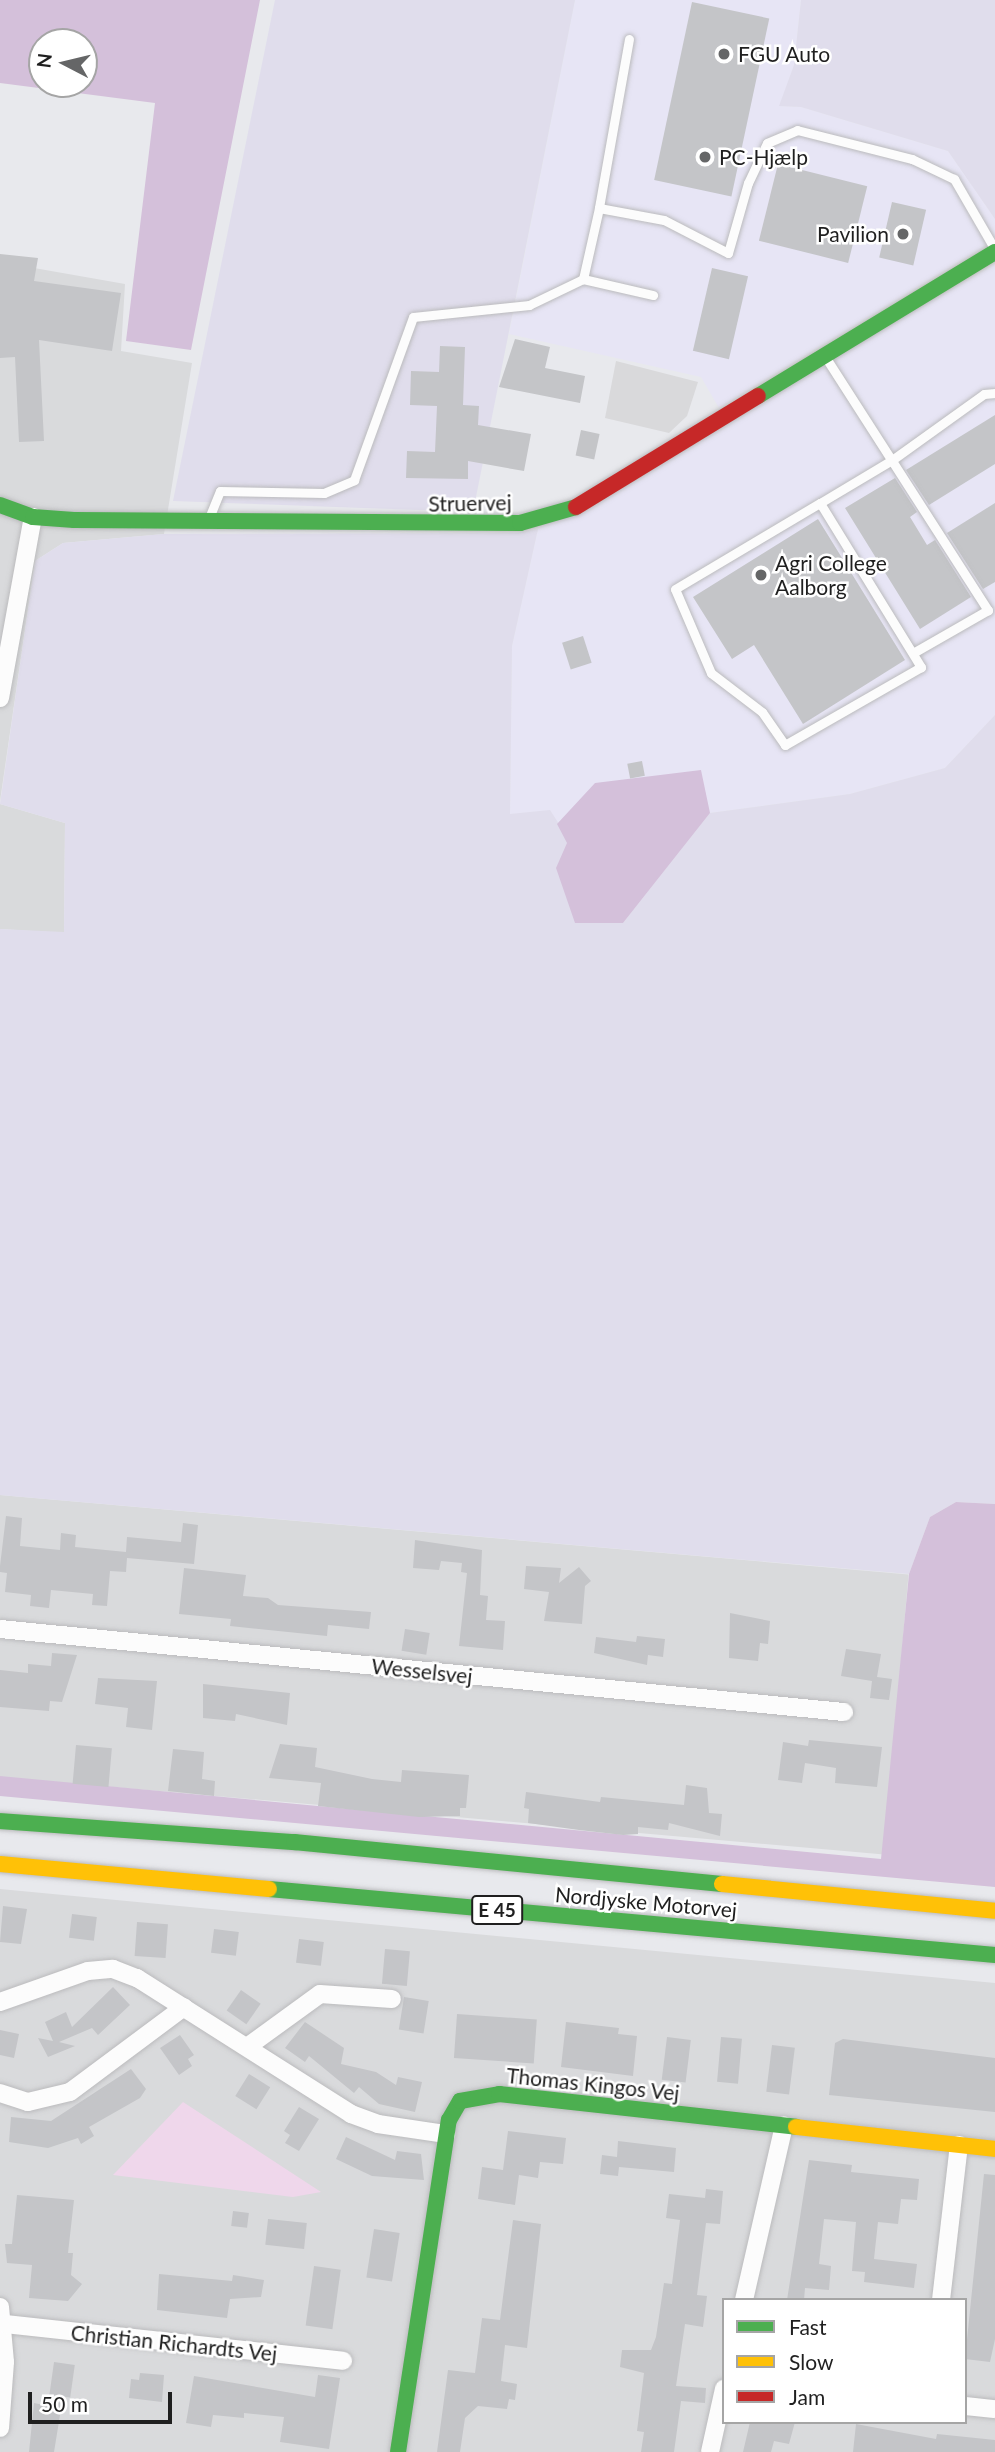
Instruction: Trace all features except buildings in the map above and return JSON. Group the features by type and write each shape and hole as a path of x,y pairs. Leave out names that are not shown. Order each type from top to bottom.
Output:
{"main road":[{"name":"Struervej","path":"0,505 33,517 208,522 520,523 578,506 995,251"},
{"name":"Nordjyske Motorvej","path":"0,1821 307,1843 995,1911"},
{"name":"Nordjyske Motorvej","path":"0,1864 995,1955"},
{"name":"Thomas Kingos Vej","path":"398,2452 446,2134 453,2108 479,2094 995,2149"}],"street":[{"path":"0,698 33,517"},
{"name":"Wesselsvej","path":"0,1629 844,1712"},
{"path":"0,2002 61,1979 113,1969 184,2007 351,2114 378,2124 446,2134"},
{"path":"247,2047 320,1994 392,1999"},
{"path":"0,2093 28,2102 70,2092 184,2007"},
{"path":"744,2298 784,2126"},
{"path":"941,2298 959,2145"},
{"path":"0,2428 2,2315"},
{"name":"Christian Richardts Vej","path":"2,2315 343,2361"},
{"path":"710,2452 722,2398"},
{"path":"967,2406 995,2409"}],"lane":[{"path":"583,279 599,208 629,39"},
{"path":"599,208 664,220 728,253 748,183 767,143 796,130 912,159 954,179 995,251"},
{"path":"208,522 219,491 324,493 354,480 413,317 529,305 583,279 653,295"},
{"path":"825,356 988,610 912,653"},
{"path":"820,503 921,667 785,745 762,712 711,673 675,589 892,460 984,394 995,394"}],"shaded area":[{"path":"0,0 260,0 191,350 126,341 155,103 98,96 98,28 28,28 28,87 0,83"},
{"path":"275,0 575,0 473,512 173,501"},
{"path":"575,0 801,0 794,65 780,106 801,107 948,151 995,219 995,240 719,408 701,377 509,334"},
{"path":"801,0 995,0 995,219 948,151 801,107 779,106 794,65"},
{"path":"0,262 125,284 121,351 192,363 164,534 63,543 35,561 0,801"},
{"name":"Agri College Aalborg","path":"995,264 995,715 945,768 850,794 710,813 623,923 550,811 510,815 512,646 538,529"},
{"path":"616,361 698,382 687,416 669,433 605,418"},
{"path":"538,529 512,646 510,814 550,810 623,923 710,813 850,794 945,768 995,715 995,1504 956,1502 930,1517 909,1574 0,1495 0,929 64,932 65,823 0,804 35,561 63,543 164,534 517,533"},
{"path":"701,770 710,813 623,923 575,923 556,868 567,843 557,824 595,783"},
{"path":"0,804 65,823 64,933 0,929"},
{"path":"0,1495 909,1574 884,1854 0,1777"},
{"path":"956,1502 995,1504 995,1887 0,1796 0,1776 881,1859 909,1574 930,1517"},
{"path":"0,1889 995,1983 995,2452 0,2452"},
{"path":"183,2102 321,2192 293,2197 113,2175"}],"traffic: fast":[{"path":"758,396 995,252"},
{"path":"0,505 33,517 74,520 520,523 576,507"},
{"path":"0,1821 294,1842 722,1884"},
{"path":"269,1889 995,1955"},
{"path":"398,2452 449,2120 460,2101 499,2094 796,2127"}],"traffic: slow":[{"path":"0,1864 269,1889"},
{"path":"722,1884 995,1911"},
{"path":"796,2127 995,2149"}],"traffic: jam":[{"path":"576,507 758,396"}],"place":[{"name":"FGU Auto","path":"724,54"},
{"name":"PC-Hjælp","path":"705,157"},
{"name":"Pavilion","path":"903,234"},
{"name":"Agri College Aalborg","path":"761,575"}]}
